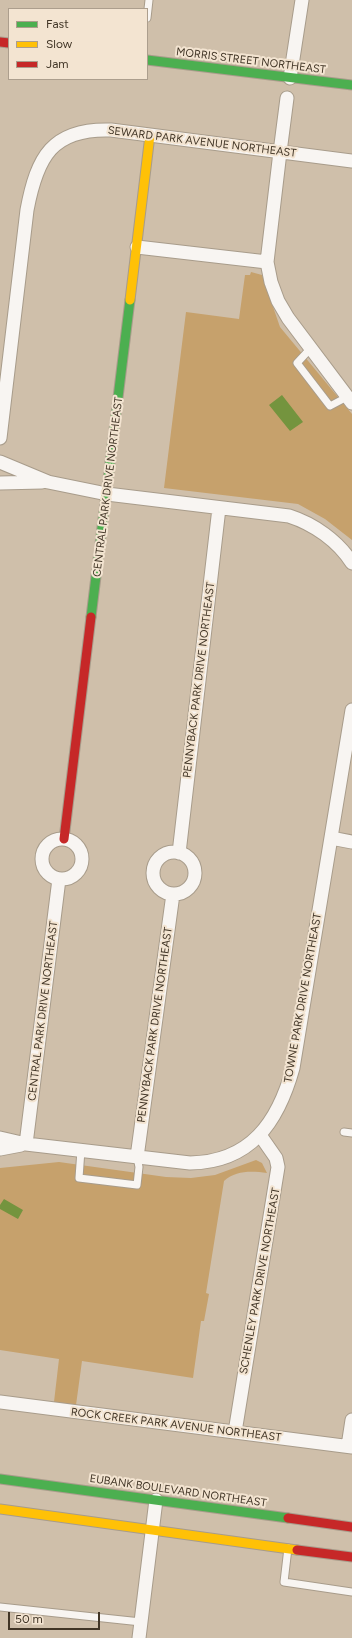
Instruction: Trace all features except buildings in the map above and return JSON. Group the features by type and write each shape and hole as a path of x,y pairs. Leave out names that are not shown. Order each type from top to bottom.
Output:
{"street":[{"path":"290,78 302,0"},
{"name":"MORRIS STREET NORTHEAST","path":"148,60 352,85"},
{"path":"287,98 267,262 271,282 278,301 288,318 350,400"},
{"name":"SEWARD PARK AVENUE NORTHEAST","path":"0,438 27,210 32,185 39,167 46,154 55,145 66,137 98,129 352,161"},
{"name":"CENTRAL PARK DRIVE NORTHEAST","path":"64,839 150,135"},
{"path":"137,247 267,262"},
{"path":"0,462 48,482 107,494 276,514 295,518 314,527 329,538 351,558"},
{"path":"0,483 48,482"},
{"name":"PENNYBACK PARK DRIVE NORTHEAST","path":"179,853 219,508"},
{"name":"TOWNE PARK DRIVE NORTHEAST","path":"0,1138 26,1144 190,1163 223,1158 248,1146 260,1135 276,1114 287,1091 293,1068 352,710"},
{"path":"330,838 352,842"},
{"path":"59,839 70,840 79,848 82,858 79,870 75,874 65,879 59,879 46,871 42,861 42,856 46,847 50,843 59,839"},
{"path":"173,852 179,853 185,855 193,866 194,879 186,890 173,894 160,889 154,877 153,871 158,860 162,856 173,852"},
{"name":"CENTRAL PARK DRIVE NORTHEAST","path":"26,1144 59,879"},
{"name":"PENNYBACK PARK DRIVE NORTHEAST","path":"137,1157 173,894"},
{"name":"SCHENLEY PARK DRIVE NORTHEAST","path":"235,1432 278,1167 276,1158 260,1135"},
{"name":"TOWNE PARK DRIVE NORTHEAST","path":"0,1149 26,1144"},
{"name":"ROCK CREEK PARK AVENUE NORTHEAST","path":"0,1402 350,1446"},
{"path":"350,1446 352,1420"},
{"name":"EUBANK BOULEVARD NORTHEAST","path":"0,1479 352,1527"},
{"path":"139,1638 156,1500"},
{"path":"0,1509 352,1557"}],"lane":[{"path":"310,349 297,363 330,406 350,400"},
{"path":"344,1132 352,1133"},
{"path":"81,1150 79,1178 137,1185 139,1167 137,1157"},
{"path":"288,1548 284,1582 352,1592"},
{"path":"0,1607 141,1622"}],"shaded area":[{"path":"251,272 262,275 280,327 352,414 352,540 325,519 298,504 164,488 186,312 239,319 245,275 250,275"},
{"path":"282,395 303,422 290,431 269,405"},
{"path":"256,1160 262,1163 267,1173 244,1172 229,1177 224,1181 206,1293 209,1294 204,1321 201,1321 193,1378 82,1361 76,1405 54,1402 59,1359 0,1350 0,1168 59,1162 166,1177 191,1178 215,1175"},
{"path":"4,1199 23,1210 18,1219 0,1209 0,1205"}],"traffic: fast":[{"path":"148,60 352,85"},
{"path":"91,617 130,300"},
{"path":"0,1479 288,1518"}],"traffic: slow":[{"path":"130,300 150,135"},
{"path":"0,1509 297,1550"}],"traffic: jam":[{"path":"0,42 8,43"},
{"path":"64,839 91,617"},
{"path":"288,1518 352,1527"},
{"path":"297,1550 352,1557"}]}
